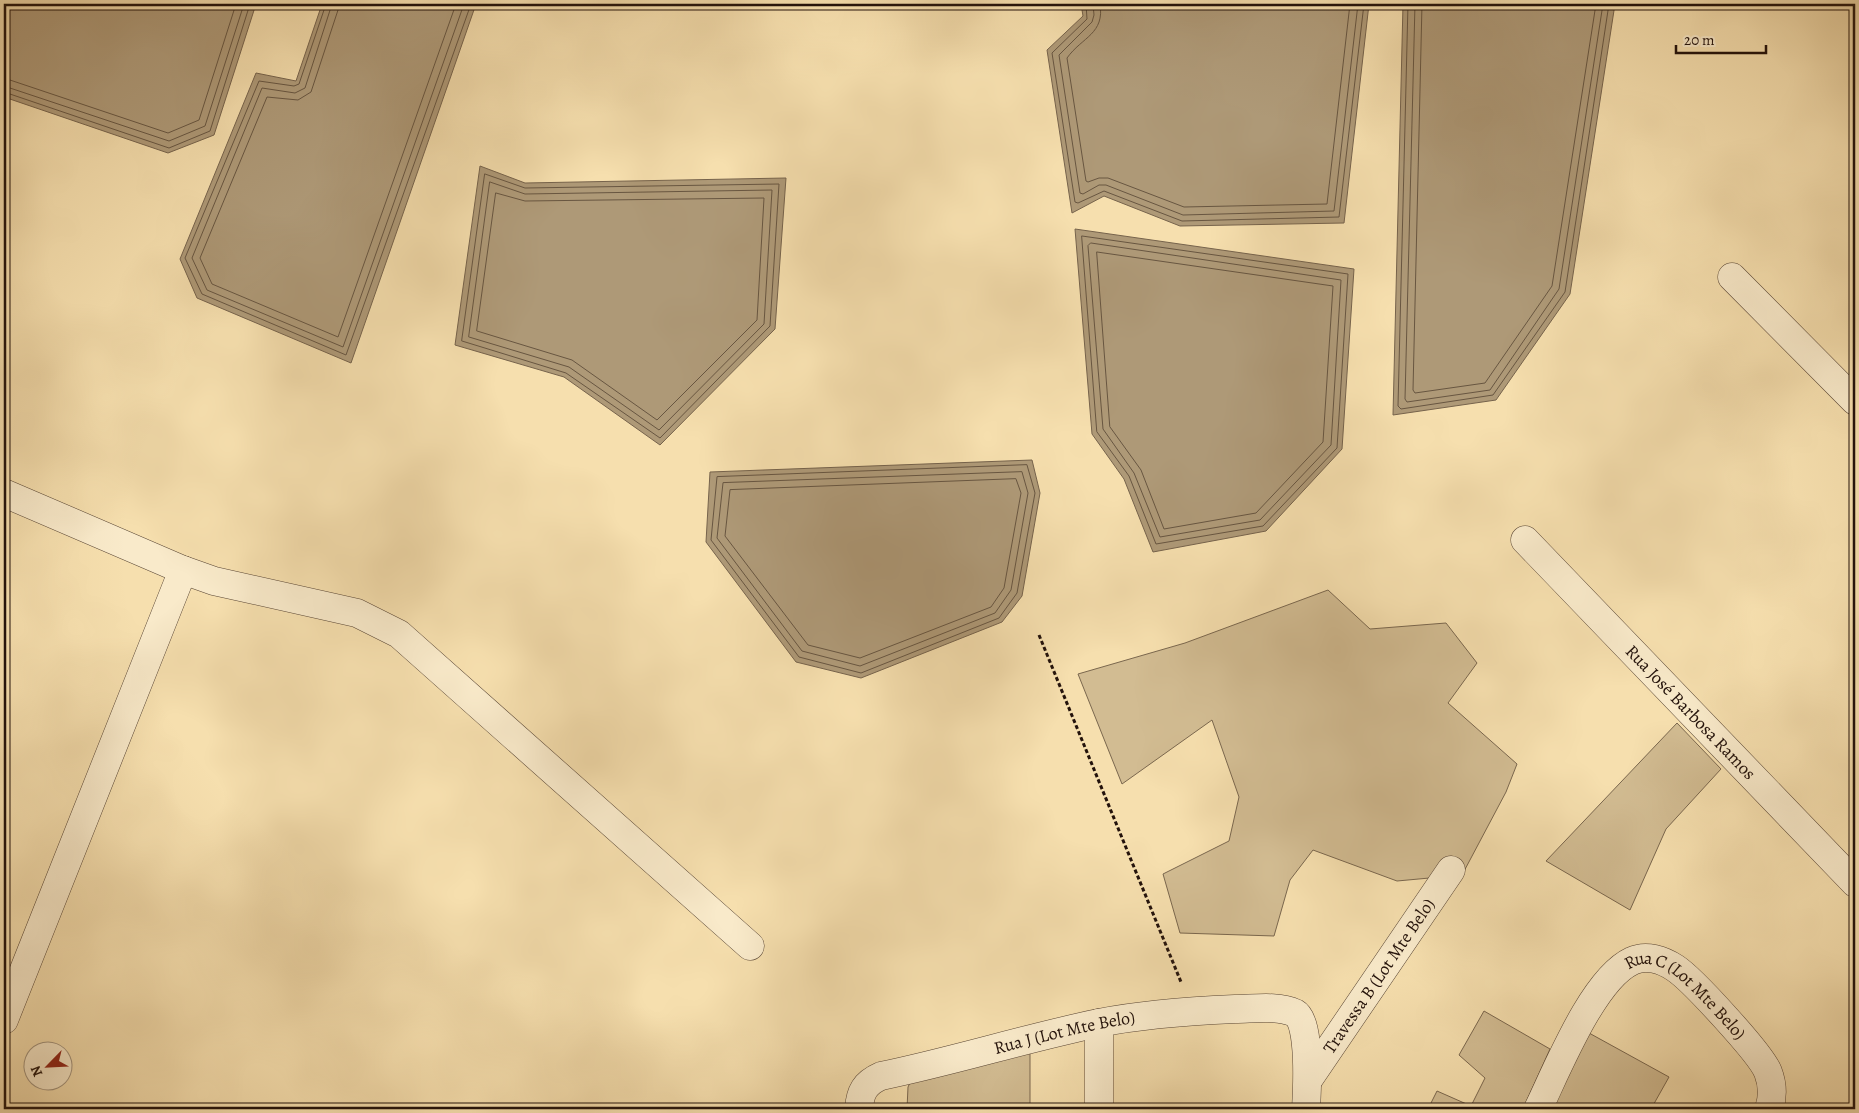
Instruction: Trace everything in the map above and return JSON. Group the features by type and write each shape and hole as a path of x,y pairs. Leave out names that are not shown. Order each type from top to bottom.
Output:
{"street":[{"path":"1732,277 1855,402"},
{"path":"4,493 183,570 214,581 357,613 399,634 750,946"},
{"name":"Rua José Barbosa Ramos","path":"1525,540 1855,883"},
{"path":"4,1020 183,570"},
{"name":"Travessa B (Lot Mte Belo)","path":"1308,1080 1451,870"},
{"name":"Rua C (Lot Mte Belo)","path":"1538,1109 1592,1002 1608,978 1634,960 1653,958 1674,968 1685,976 1763,1062 1772,1086 1769,1109"},
{"name":"Rua J (Lot Mte Belo)","path":"859,1109 862,1092 869,1082 881,1076 1099,1023 1193,1011 1271,1009 1295,1014 1305,1035 1308,1080"},
{"path":"1098,1109 1099,1023"},
{"path":"1306,1109 1308,1080"}],"path":[{"path":"1039,635 1193,1011"}],"shaded area":[{"path":"1328,590 1370,629 1446,623 1477,663 1448,703 1517,764 1506,792 1462,875 1397,881 1313,850 1290,880 1274,936 1180,933 1163,874 1229,841 1239,797 1212,720 1122,784 1078,674 1185,643"},
{"path":"1677,723 1721,769 1666,829 1630,910 1546,861"},
{"path":"1484,1011 1550,1049 1523,1109 1428,1109 1437,1091 1471,1106 1485,1078 1459,1055"},
{"path":"1589,1033 1669,1077 1651,1109 1551,1109"},
{"path":"1030,1047 1030,1109 907,1109 908,1087 920,1061"}],"water":[{"path":"4,4 256,4 214,135 168,153 4,97"},
{"path":"322,4 476,4 351,363 197,298 180,259 256,73 296,81"},
{"path":"1081,4 1369,4 1344,223 1180,226 1104,196 1072,213 1047,50 1083,16"},
{"path":"1403,4 1615,4 1570,294 1496,400 1393,415"},
{"path":"480,166 525,183 786,178 775,329 660,445 564,377 455,345"},
{"path":"1075,229 1354,269 1342,449 1266,531 1153,552 1124,479 1092,434"},
{"path":"1032,460 1040,493 1022,596 1002,622 861,678 796,662 706,542 710,472"}]}
